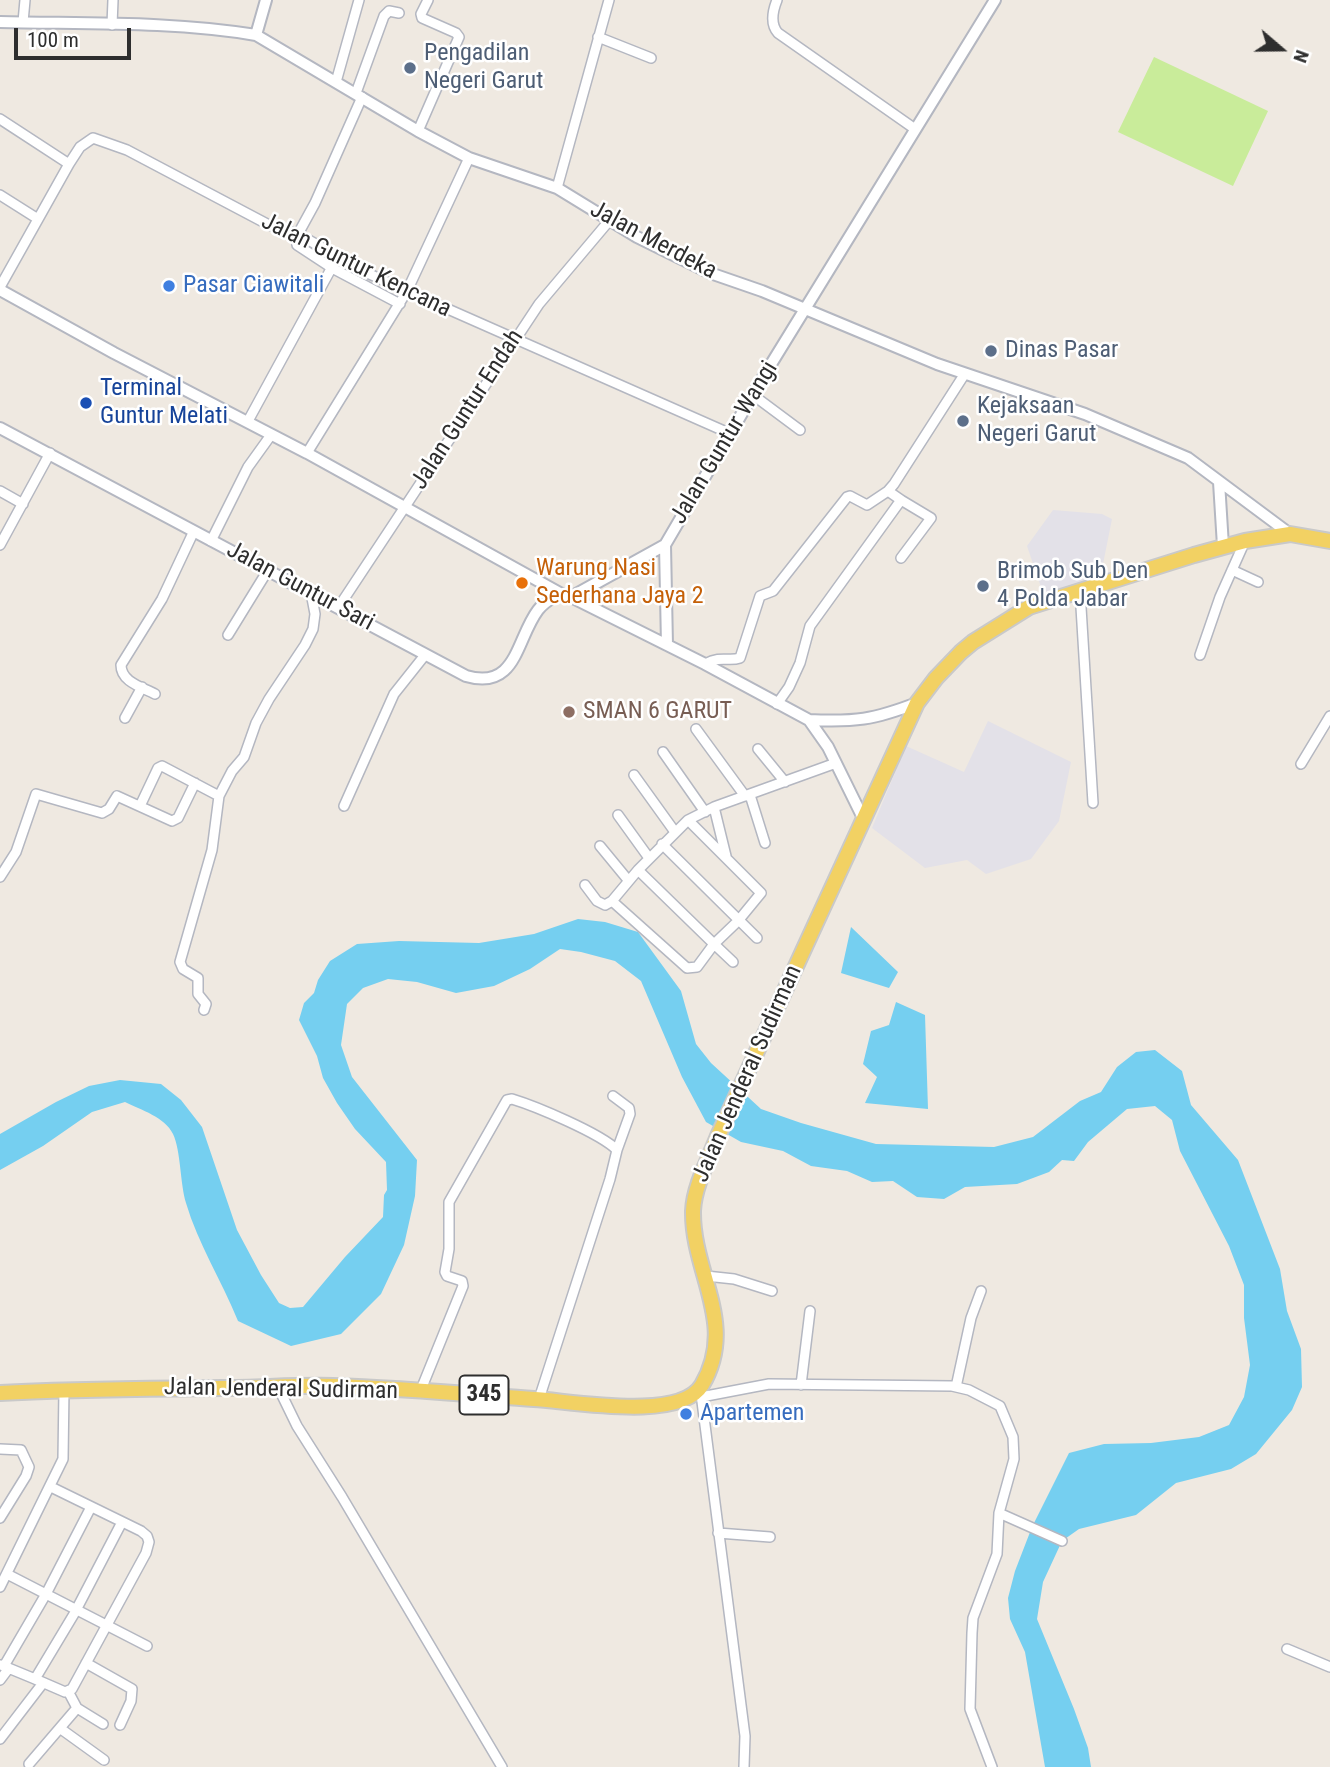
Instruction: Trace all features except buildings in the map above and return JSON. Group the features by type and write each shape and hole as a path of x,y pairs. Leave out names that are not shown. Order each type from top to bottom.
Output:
{"main road":[{"name":"Jalan Jenderal Sudirman","path":"0,1393 64,1389 331,1386 654,1407 701,1393 718,1339 695,1235 695,1196 719,1136 916,703 936,678 974,642 1029,607 1245,541 1290,534 1330,541"}],"street":[{"path":"23,22 26,0"},
{"path":"112,25 113,0"},
{"path":"256,35 266,0"},
{"path":"336,82 359,0"},
{"path":"418,131 459,37 456,33 422,18 421,14 428,0"},
{"path":"557,188 608,0"},
{"name":"Jalan Guntur Wangi","path":"667,645 665,545 753,395 995,0"},
{"path":"774,1 773,22 778,33 915,129"},
{"path":"399,13 389,11 384,16 359,95 315,203 298,234 298,248 400,304"},
{"name":"Jalan Merdeka","path":"0,22 227,30 256,35 418,131 469,158 557,188 610,221 709,273 762,291 964,375 1114,425 1188,458 1290,534"},
{"path":"598,37 651,58"},
{"path":"0,119 69,164"},
{"name":"Jalan Guntur Kencana","path":"0,289 69,164 87,141 93,138 151,161 269,225 298,234 407,291 731,434"},
{"path":"307,453 400,304 469,158"},
{"path":"0,195 38,219"},
{"name":"Jalan Guntur Endah","path":"338,608 545,296 610,221"},
{"path":"247,421 338,256"},
{"path":"0,289 566,595 705,663 809,720 820,733 863,818"},
{"path":"705,663 717,658 740,658 760,596 773,591 846,497 850,496 867,505 888,491 964,375"},
{"path":"753,395 800,430"},
{"name":"Jalan Guntur Sari","path":"0,428 193,533 476,679 488,679 502,673 512,663 538,610 548,600 566,595 665,545"},
{"path":"211,541 248,467 271,435"},
{"path":"0,545 50,453"},
{"path":"1219,482 1223,546"},
{"path":"0,491 23,504"},
{"path":"888,491 931,518 901,558"},
{"path":"777,704 789,687 800,663 810,626 901,500"},
{"path":"155,694 125,678 121,665 162,599 193,533"},
{"path":"1200,655 1220,597 1245,541"},
{"path":"228,635 268,570"},
{"path":"1232,570 1258,583"},
{"path":"1080,591 1093,803"},
{"path":"204,1010 206,1004 198,994 198,979 179,964 212,850 219,796 228,777 244,757 256,723 269,699 313,629 315,614 311,593"},
{"path":"344,806 394,694 425,655"},
{"path":"125,719 142,687"},
{"path":"809,720 849,722 884,716 916,703"},
{"path":"1301,764 1330,716"},
{"path":"696,729 747,796 765,843"},
{"path":"758,749 785,782"},
{"path":"663,752 709,810 726,856"},
{"path":"585,885 600,903 605,905 612,901 628,880 688,820 836,763"},
{"path":"140,806 160,767 170,769 219,796"},
{"path":"634,775 675,832"},
{"path":"0,877 16,852 36,794 102,813 109,809 117,796 175,820 195,783"},
{"path":"618,815 649,858"},
{"path":"612,901 687,968 697,967 714,944 761,893 688,820"},
{"path":"662,844 757,938"},
{"path":"600,846 628,880"},
{"path":"638,870 733,962"},
{"path":"539,1399 630,1114 629,1108 613,1096"},
{"path":"420,1392 463,1286 462,1281 447,1276 445,1272 449,1249 449,1202 507,1100 519,1101 561,1119 617,1150"},
{"path":"706,1276 734,1279 772,1291"},
{"path":"956,1387 971,1318 981,1291"},
{"path":"801,1385 810,1311"},
{"path":"744,1767 745,1736 701,1393 769,1384 956,1387 978,1394 1000,1406 1015,1444 1014,1459 999,1513 997,1554 973,1618 972,1633 971,1709 992,1767"},
{"path":"278,1387 297,1426 502,1767"},
{"path":"0,1587 51,1487 64,1452 64,1389"},
{"path":"0,1449 19,1449 25,1455 29,1467 0,1518"},
{"path":"51,1487 144,1532 149,1542 146,1553 107,1625 72,1689 68,1691"},
{"path":"0,1681 4,1666 47,1594 90,1507"},
{"path":"999,1513 1062,1541"},
{"path":"0,1740 39,1681 122,1522"},
{"path":"718,1533 770,1537"},
{"path":"7,1574 147,1646"},
{"path":"1287,1649 1327,1666"},
{"path":"86,1663 132,1689 131,1701 120,1725"},
{"path":"4,1666 68,1691 77,1708 103,1724"},
{"path":"29,1764 77,1708"},
{"path":"61,1729 104,1760"}],"shaded area":[{"path":"1053,510 1102,514 1112,519 1100,579 1043,593 1027,546"},
{"path":"988,721 1071,762 1059,821 1031,859 986,874 967,860 925,868 872,828 906,746 964,772"}],"green space":[{"path":"1154,57 1268,111 1233,186 1118,132"}],"water":[{"path":"578,919 605,922 638,932 681,991 696,1044 711,1063 761,1109 876,1144 994,1147 1033,1137 1080,1101 1101,1092 1117,1067 1136,1052 1155,1050 1182,1071 1191,1105 1238,1160 1280,1269 1287,1311 1301,1349 1302,1387 1292,1410 1256,1454 1231,1469 1176,1483 1136,1515 1079,1529 1062,1541 1043,1582 1037,1619 1074,1709 1088,1748 1091,1767 1045,1767 1025,1652 1010,1619 1008,1598 1032,1527 1069,1453 1104,1444 1151,1443 1199,1437 1229,1425 1244,1397 1250,1365 1244,1318 1244,1285 1229,1246 1180,1151 1172,1120 1155,1106 1127,1109 1088,1142 1074,1161 1062,1160 1049,1172 1017,1184 965,1187 944,1199 917,1197 893,1181 872,1182 847,1171 811,1166 783,1151 741,1142 706,1122 682,1077 641,981 615,961 560,949 530,969 494,986 456,993 417,982 388,979 363,988 347,1004 341,1045 352,1077 417,1160 415,1196 404,1245 381,1294 341,1334 291,1346 238,1321 191,1218 173,1134 159,1119 125,1102 92,1112 43,1146 0,1170 0,1134 56,1102 89,1086 120,1080 161,1084 181,1100 202,1127 237,1230 261,1275 279,1303 290,1308 303,1307 383,1217 384,1195 387,1190 386,1162 355,1129 337,1103 323,1078 317,1056 299,1020 304,1003 314,993 318,980 330,961 357,944 399,941 479,943 534,934"},
{"path":"851,927 898,972 889,988 841,973"},
{"path":"896,1002 925,1015 928,1109 865,1103 877,1077 863,1064 871,1031 889,1025"}],"place":[{"name":"Pengadilan Negeri Garut","path":"410,68"},
{"name":"Pasar Ciawitali","path":"169,286"},
{"name":"Dinas Pasar","path":"991,351"},
{"name":"Terminal Guntur Melati","path":"86,403"},
{"name":"Kejaksaan Negeri Garut","path":"963,421"},
{"name":"Warung Nasi Sederhana Jaya 2","path":"522,583"},
{"name":"Brimob Sub Den 4 Polda Jabar","path":"983,586"},
{"name":"SMAN 6 GARUT","path":"569,712"},
{"name":"Apartemen","path":"686,1414"}]}
